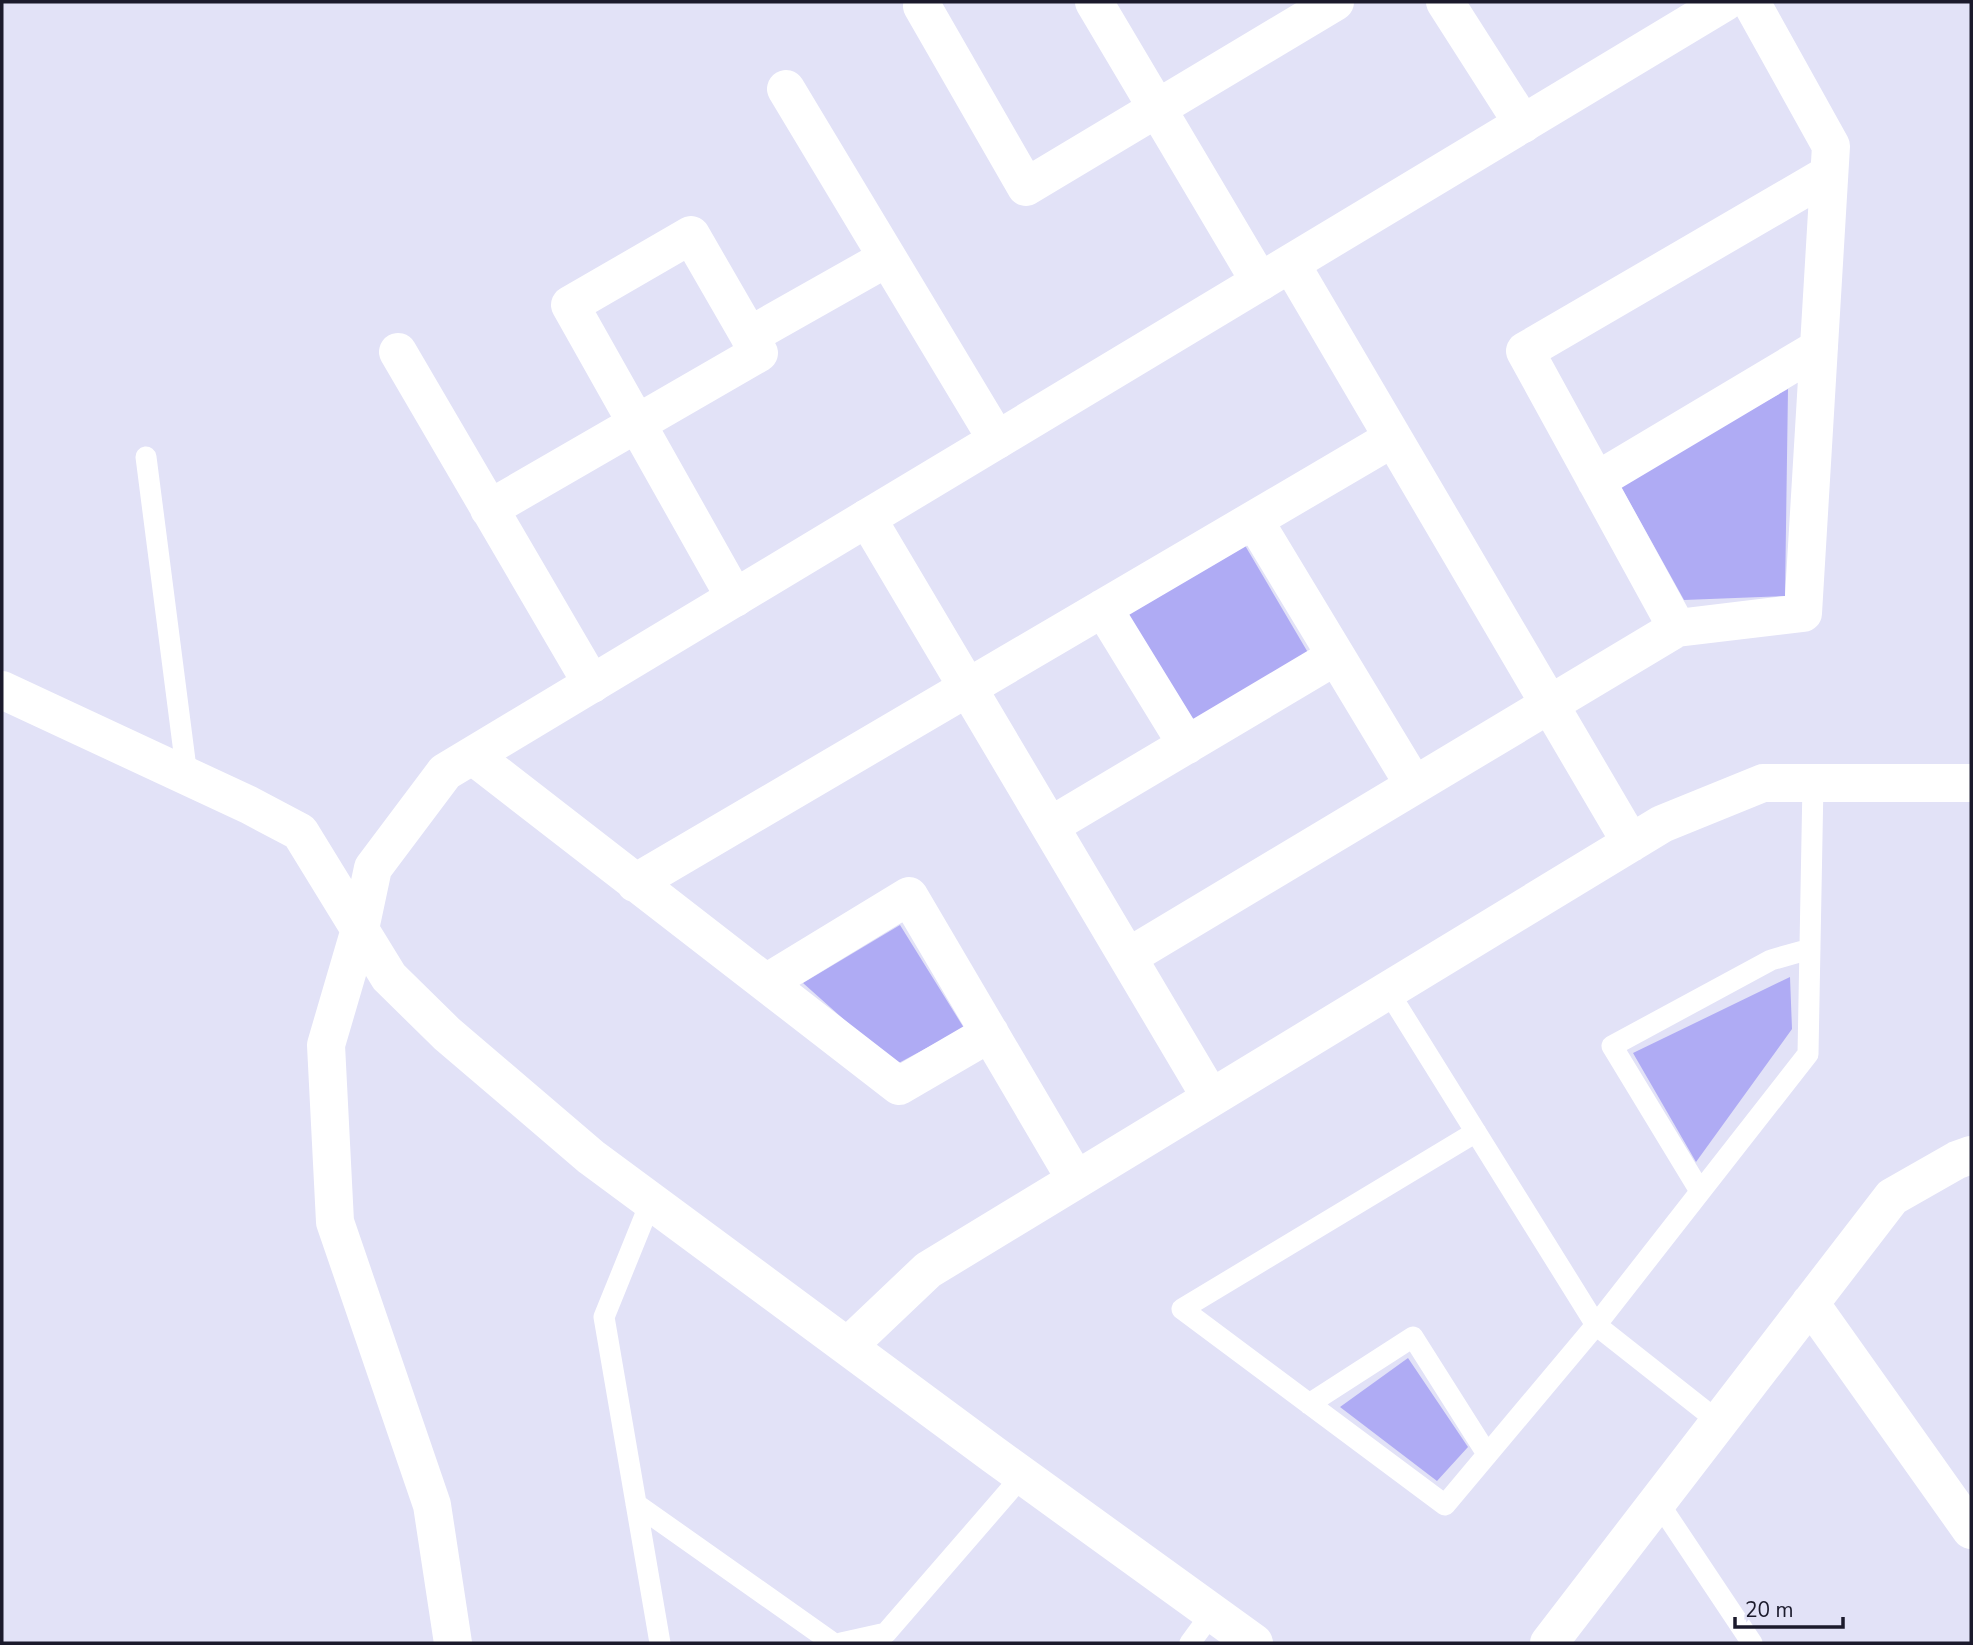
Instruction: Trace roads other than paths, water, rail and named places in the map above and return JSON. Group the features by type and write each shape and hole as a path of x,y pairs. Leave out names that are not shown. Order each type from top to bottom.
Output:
{"street":[{"path":"1094,2 1157,108 1394,438 1631,843"},
{"path":"922,6 1026,187 1335,2"},
{"path":"1445,2 1523,124"},
{"path":"453,1643 432,1505 335,1222 326,1045 360,929 373,868 445,772 1725,2"},
{"path":"1128,957 1677,628 1802,613 1831,146 1751,2"},
{"path":"786,89 997,440"},
{"path":"1677,628 1524,351 1829,174"},
{"path":"489,509 637,424 759,353 691,235 570,305 637,424 735,598"},
{"path":"749,336 887,258"},
{"path":"1596,481 1819,348"},
{"path":"398,352 592,684"},
{"path":"635,883 1394,438"},
{"path":"867,518 1211,1098"},
{"path":"1254,520 1414,785"},
{"path":"1103,608 1187,745"},
{"path":"1050,826 1336,656"},
{"path":"2,690 249,805 300,832 389,977 447,1034 591,1157 1254,1643"},
{"path":"473,755 899,1086 990,1033"},
{"path":"848,1346 928,1270 1662,824 1763,783 1971,783"},
{"path":"766,983 909,896 1076,1180"},
{"path":"1549,1643 1892,1197 1957,1160 1971,1155"},
{"path":"1810,1303 1971,1530"}],"lane":[{"path":"146,457 187,776"},
{"path":"1476,1132 1182,1309 1445,1505 1596,1325 1808,1054 1813,783"},
{"path":"1700,1191 1612,1046 1771,960 1810,950"},
{"path":"1388,990 1596,1325 1719,1422"},
{"path":"651,1201 604,1317 660,1643"},
{"path":"1309,1404 1413,1337 1487,1454"},
{"path":"841,1643 886,1633 1023,1475"},
{"path":"1658,1502 1752,1643"},
{"path":"636,1504 834,1643"},
{"path":"1190,1643 1212,1613"}]}
